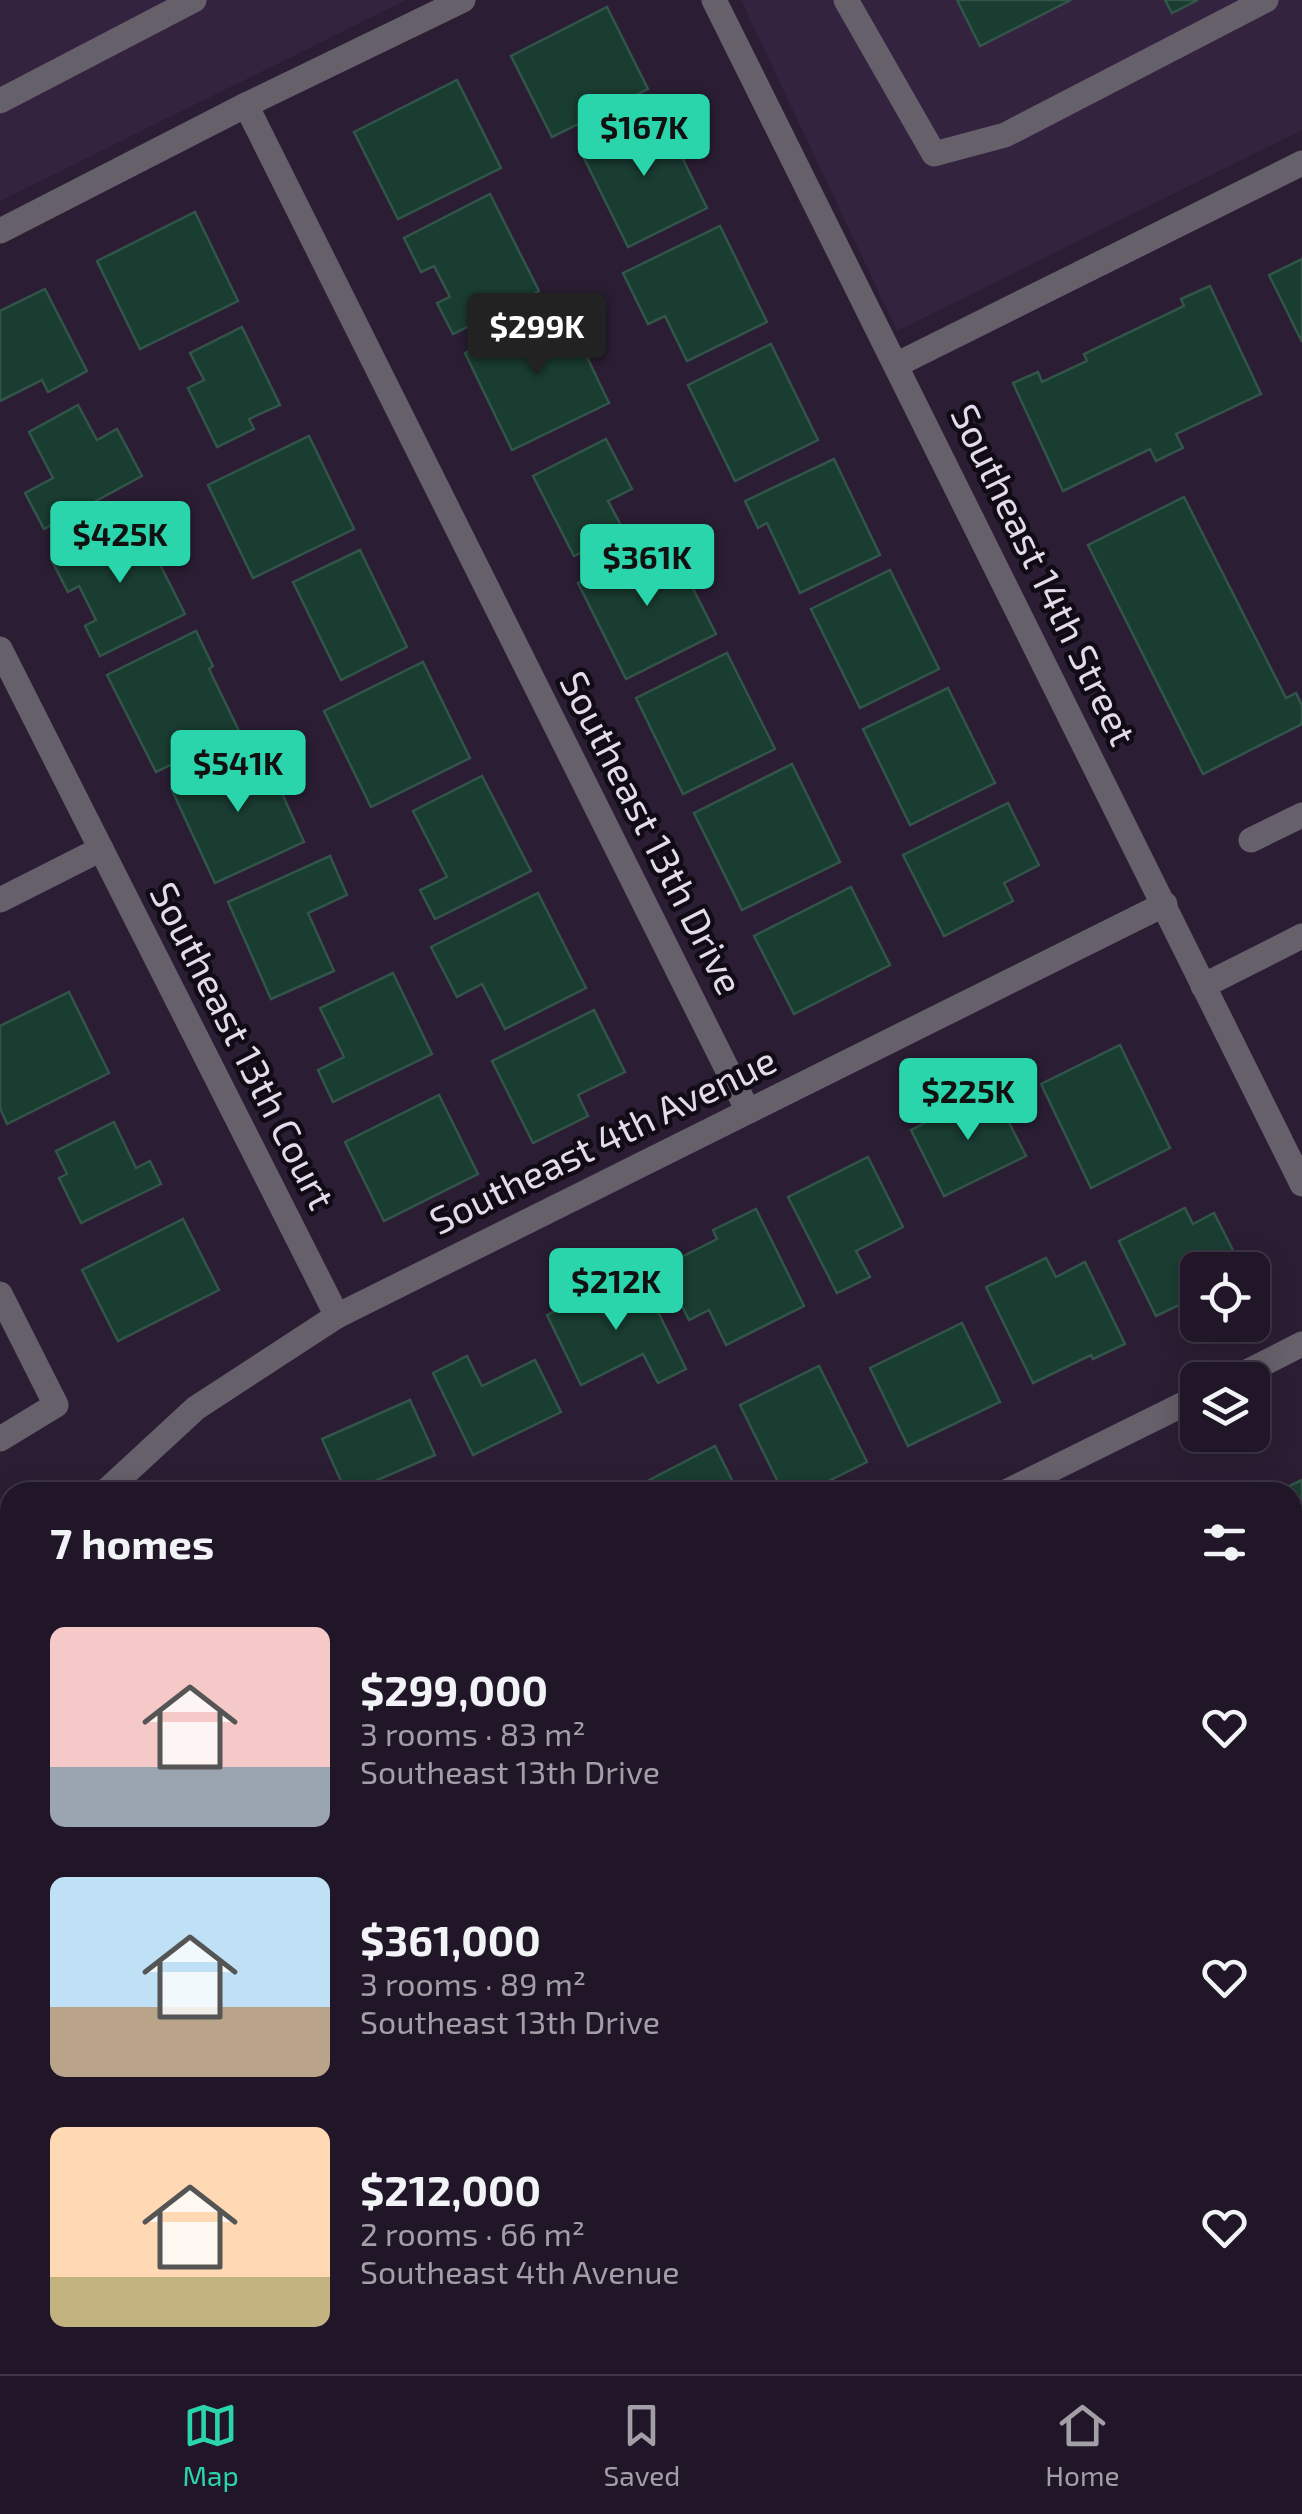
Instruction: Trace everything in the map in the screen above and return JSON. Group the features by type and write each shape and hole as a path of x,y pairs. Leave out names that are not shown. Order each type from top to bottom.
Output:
{"street":[{"path":"0,100 194,0"},
{"path":"0,231 463,0"},
{"name":"Southeast 14th Street","path":"714,0 1302,1184"},
{"path":"846,0 934,154 1005,135 1266,0"},
{"name":"Southeast 13th Drive","path":"246,105 748,1111"},
{"path":"896,364 1302,163"},
{"name":"Southeast 13th Court","path":"0,650 337,1316"},
{"path":"1251,840 1302,815"},
{"path":"0,900 101,849"},
{"name":"Southeast 4th Avenue","path":"116,1482 196,1408 337,1316 1165,904"},
{"path":"1204,986 1302,936"},
{"path":"0,1294 56,1406 0,1439"},
{"path":"1266,1362 1302,1344"},
{"path":"1026,1482 1180,1405"}],"shaded area":[{"path":"0,0 406,0 0,201"},
{"path":"741,0 1302,0 1302,130 897,331"}],"building":[{"path":"957,0 1071,0 980,46"},
{"path":"1165,0 1198,0 1172,13"},
{"path":"607,7 648,89 552,137 511,56"},
{"path":"457,80 501,168 398,219 354,132"},
{"path":"659,111 707,208 628,247 580,150"},
{"path":"490,194 539,291 453,334 437,303 450,297 434,266 421,272 404,238"},
{"path":"195,212 238,301 140,349 97,261"},
{"path":"720,226 767,322 687,361 665,316 648,324 623,273"},
{"path":"1302,259 1302,342 1269,275"},
{"path":"1210,286 1261,394 1176,434 1183,448 1156,461 1150,449 1063,491 1013,383 1038,372 1042,382 1087,361 1084,354 1184,306 1181,299"},
{"path":"45,289 87,371 48,392 42,380 0,401 0,311"},
{"path":"562,305 609,403 512,450 465,353"},
{"path":"242,327 280,405 249,419 254,429 217,447 188,388 204,380 190,353"},
{"path":"771,344 818,440 735,481 688,385"},
{"path":"78,405 97,440 117,429 142,476 44,529 25,493 53,478 29,432"},
{"path":"309,436 354,529 253,578 208,485"},
{"path":"606,439 632,489 608,501 624,531 574,556 533,476"},
{"path":"834,459 880,555 800,593 767,523 758,528 745,501"},
{"path":"1184,497 1286,698 1296,693 1302,706 1302,724 1203,774 1088,545"},
{"path":"136,517 185,614 100,656 85,626 96,620 79,586 68,592 51,559"},
{"path":"668,539 716,634 626,679 578,583"},
{"path":"360,550 407,647 341,680 293,582"},
{"path":"890,570 939,669 860,708 811,609"},
{"path":"196,631 213,666 209,669 239,731 156,772 107,675"},
{"path":"727,653 775,749 683,794 636,698"},
{"path":"423,662 470,758 371,807 324,711"},
{"path":"948,688 995,783 910,825 863,729"},
{"path":"261,747 304,842 215,883 171,788"},
{"path":"792,764 840,862 742,910 694,813"},
{"path":"482,776 531,871 435,919 420,890 447,877 413,811"},
{"path":"1008,803 1039,865 1004,883 1013,901 944,936 903,855"},
{"path":"330,856 347,895 308,913 334,971 271,999 228,902"},
{"path":"851,887 890,965 794,1014 754,936"},
{"path":"538,893 586,988 505,1029 482,984 457,997 431,947"},
{"path":"393,973 432,1054 333,1102 318,1070 344,1057 320,1008"},
{"path":"69,992 109,1073 7,1124 0,1108 0,1026"},
{"path":"594,1010 625,1072 578,1095 588,1116 533,1143 492,1061"},
{"path":"1120,1045 1170,1148 1091,1188 1041,1084"},
{"path":"992,1089 1026,1156 944,1196 911,1130"},
{"path":"439,1095 478,1174 384,1221 345,1142"},
{"path":"114,1122 136,1168 150,1161 161,1184 81,1223 59,1178 67,1174 56,1151"},
{"path":"868,1157 903,1227 856,1251 870,1277 837,1293 788,1197"},
{"path":"1185,1208 1193,1224 1214,1213 1234,1252 1180,1252 1180,1305 1156,1316 1119,1241"},
{"path":"756,1209 804,1306 726,1345 709,1310 689,1320 662,1267 717,1239 713,1230"},
{"path":"183,1219 219,1290 118,1341 82,1270"},
{"path":"1046,1258 1056,1277 1085,1262 1125,1344 1093,1359 1091,1355 1033,1383 986,1287"},
{"path":"638,1271 686,1369 658,1383 643,1354 581,1385 547,1315 586,1296 590,1305 619,1291 615,1282"},
{"path":"962,1323 1000,1402 908,1446 870,1368"},
{"path":"467,1356 482,1386 535,1360 561,1412 473,1455 433,1373"},
{"path":"819,1366 867,1462 826,1482 778,1482 740,1405"},
{"path":"410,1400 435,1455 373,1482 341,1482 322,1439"},
{"path":"715,1446 733,1482 645,1482"}]}
